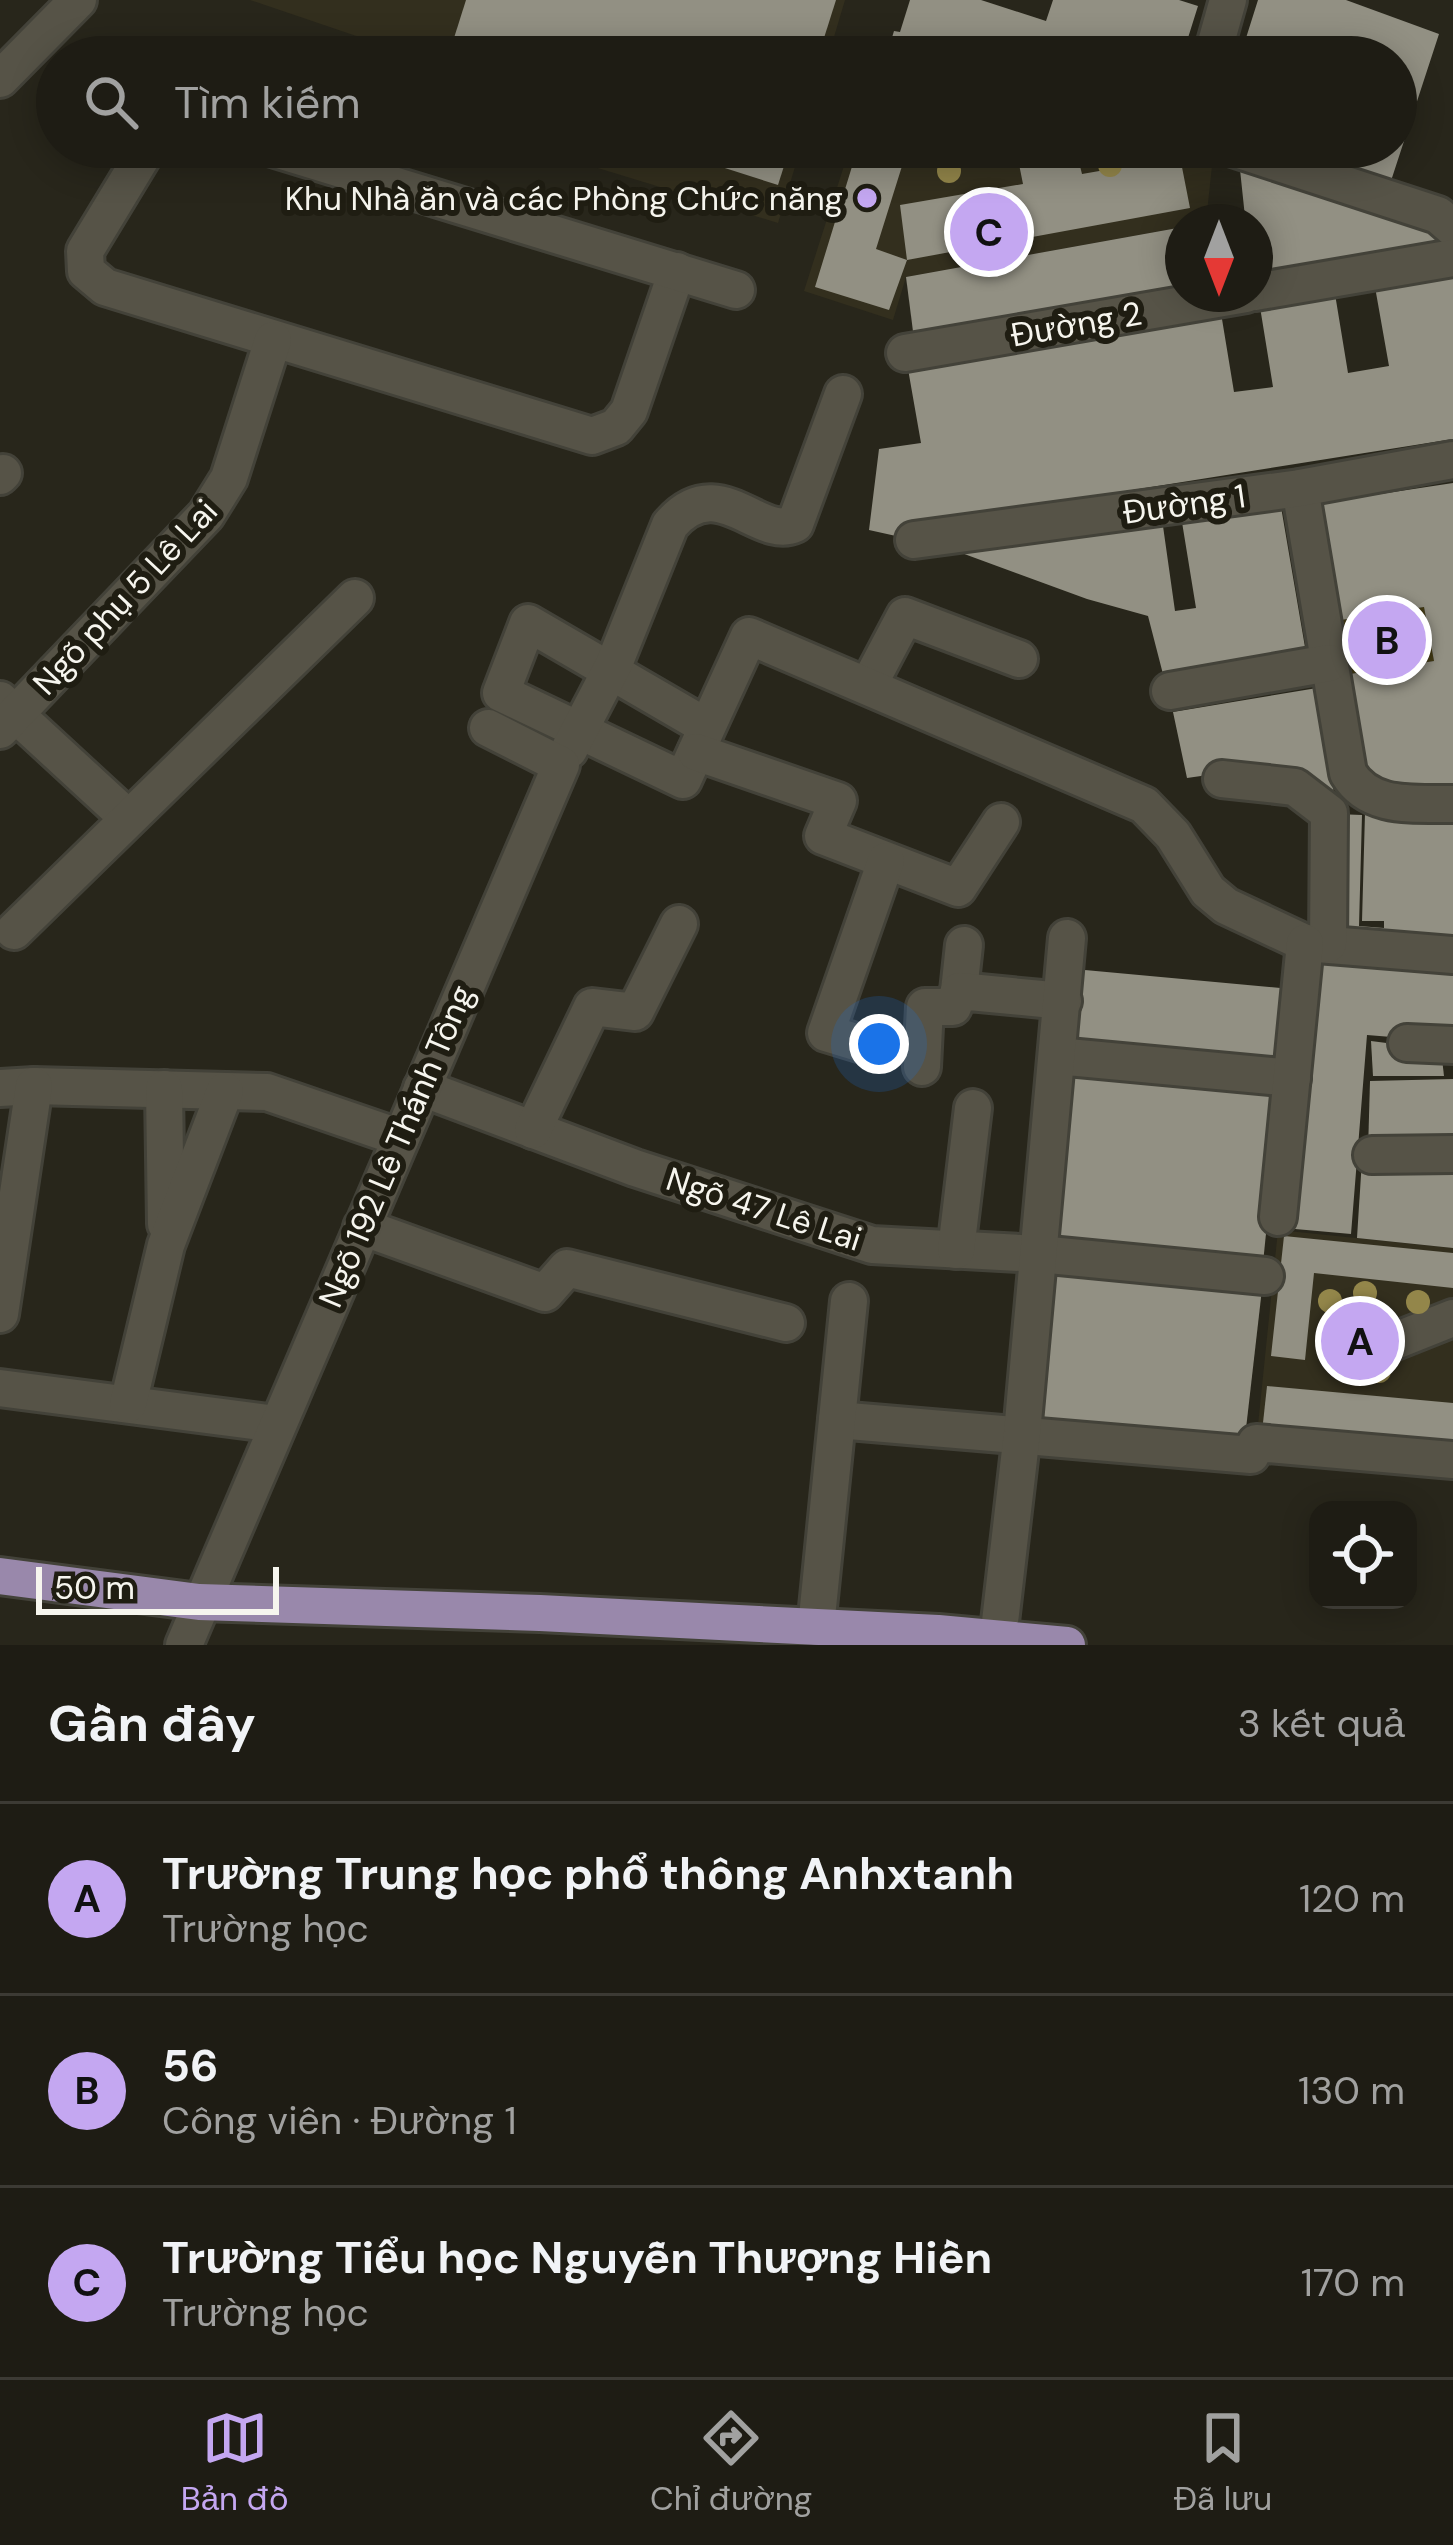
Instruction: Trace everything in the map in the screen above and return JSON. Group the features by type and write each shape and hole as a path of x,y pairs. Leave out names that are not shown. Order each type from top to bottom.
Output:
{"main road":[{"path":"0,1576 200,1602 540,1613 1067,1645"}],"street":[{"path":"58,36 78,0"},
{"path":"1218,36 1228,0"},
{"path":"2,72 36,55"},
{"path":"135,168 85,251 86,271 105,286 141,301 592,436 616,427 628,411 677,272"},
{"path":"338,168 736,290"},
{"path":"1294,168 1438,215 1453,228"},
{"path":"1273,289 1453,258"},
{"name":"Đường 2","path":"905,353 1165,308"},
{"name":"Ngõ phụ 5 Lê Lai","path":"128,818 6,715 206,515 229,478 273,340"},
{"name":"Ngõ 192 Lê Thánh Tông","path":"184,1645 561,765 611,671 670,525 681,512 701,504 730,506 780,527 795,524 842,394"},
{"name":"Đường 1","path":"914,540 1300,488 1453,460"},
{"path":"1300,488 1348,773 1366,795 1384,801 1453,804"},
{"path":"14,932 356,598"},
{"path":"868,686 905,616 1019,658"},
{"path":"1000,823 958,888 823,836 838,801 701,740 611,671 528,623 501,692 683,780 701,740 749,636 1144,805 1174,836 1208,891 1226,906 1316,944 1453,956"},
{"path":"1170,691 1328,663"},
{"path":"488,728 561,765"},
{"path":"1222,779 1295,788 1329,813 1278,1217"},
{"path":"872,1047 826,1033 886,861"},
{"path":"533,1130 592,1007 635,1012 679,924"},
{"path":"998,1639 1022,1433 1066,938"},
{"path":"922,1067 925,1007 953,1007 964,945"},
{"path":"959,991 1063,1001"},
{"path":"1407,1043 1453,1045"},
{"path":"1057,1056 1292,1078"},
{"path":"0,1314 17,1087 267,1092 400,1138"},
{"name":"Ngõ 47 Lê Lai","path":"422,1088 635,1168 872,1245 1039,1254 1265,1276"},
{"path":"164,1089 166,1245"},
{"path":"128,1404 166,1245 225,1091"},
{"path":"956,1250 973,1108"},
{"path":"1372,1155 1453,1154"},
{"path":"362,1227 545,1293 567,1268 786,1323"},
{"path":"816,1628 849,1301"},
{"path":"1390,1343 1453,1318"},
{"path":"0,1388 276,1424"},
{"path":"837,1420 1251,1455 1256,1443 1453,1460"}],"shaded area":[{"path":"250,0 845,0 834,36 356,36"},
{"path":"598,168 795,168 778,223"},
{"path":"843,168 1212,168 1208,204 1165,204 1165,230 906,277 893,320 804,291"},
{"path":"1424,607 1434,661 1350,674 1341,620"},
{"path":"1278,1230 1453,1248 1453,1453 1257,1435"}],"building":[{"path":"466,0 836,0 825,36 455,36"},
{"path":"910,0 981,0 1046,21 1053,0 1179,0 1198,6 1189,36 892,36 894,31 900,32"},
{"path":"1258,0 1346,0 1439,34 1417,101 1417,36 1247,36"},
{"path":"725,168 783,168 778,185"},
{"name":"Khu Nhà ăn và các Phòng Chức năng","path":"852,168 901,168 876,249 907,260 889,310 815,287"},
{"path":"1020,168 1080,168 1082,174 1117,168 1182,168 1189,204 1165,204 1165,213 907,260 900,205 1023,184"},
{"path":"1240,168 1263,168 1430,223 1443,243 1273,273 1273,204 1244,204"},
{"path":"1340,168 1395,168 1389,187"},
{"path":"1165,230 1165,294 914,339 906,277"},
{"path":"1453,273 1453,439 912,525 914,540 869,530 879,449 921,443 908,369 1221,313 1234,392 1273,387 1261,312 1273,312 1273,305 1335,294 1348,373 1389,366 1375,287"},
{"path":"1453,483 1453,787 1389,781 1372,774 1367,766 1350,674 1434,661 1424,607 1341,620 1321,503"},
{"path":"1280,501 1306,653 1164,678 1148,616 948,548 1162,519 1175,611 1196,608 1181,516"},
{"path":"1317,688 1336,806 1215,774 1187,778 1173,712"},
{"path":"1365,813 1453,819 1453,941 1335,935 1336,814 1362,815 1359,926 1384,928 1384,921 1362,921"},
{"path":"1307,955 1453,965 1453,1042 1367,1035 1351,1234 1284,1228"},
{"path":"1074,969 1291,989 1282,1068 1067,1047"},
{"path":"1371,1041 1441,1050 1444,1076 1373,1076"},
{"path":"1065,1065 1281,1086 1263,1263 1049,1242"},
{"path":"1453,1079 1453,1150 1368,1151 1370,1081"},
{"path":"1362,1159 1453,1161 1453,1248 1357,1238"},
{"path":"1284,1236 1453,1253 1453,1288 1314,1273 1305,1360 1271,1356"},
{"path":"1045,1268 1262,1289 1244,1446 1031,1424"},
{"path":"1267,1386 1453,1403 1453,1448 1262,1432"}],"place":[{"name":"Khu Nhà ăn và các Phòng Chức năng","path":"867,198"},
{"name":"Trường Tiểu học Nguyễn Thượng Hiền","path":"989,232"},
{"name":"56","path":"1387,640"},
{"name":"Trường Trung học phổ thông Anhxtanh","path":"1360,1341"}]}
